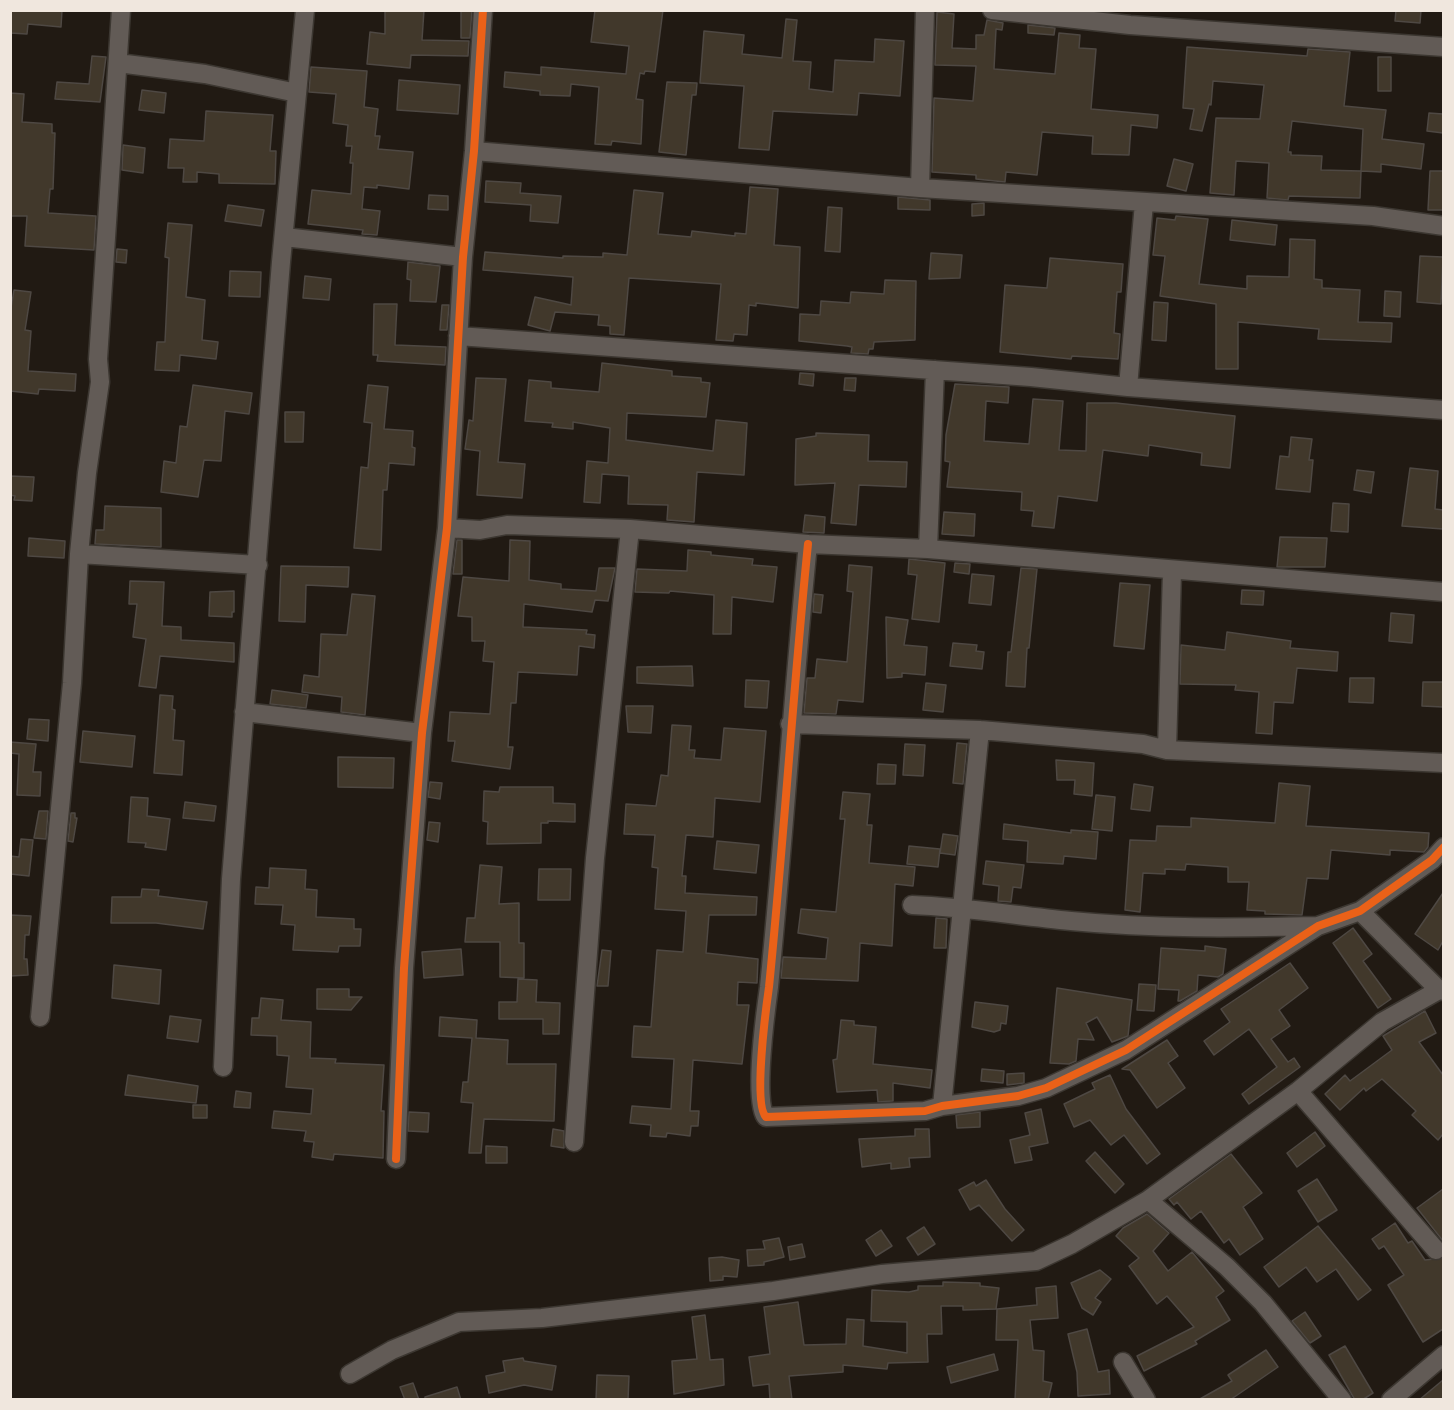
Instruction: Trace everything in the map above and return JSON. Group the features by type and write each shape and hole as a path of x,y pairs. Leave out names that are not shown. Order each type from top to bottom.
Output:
{"street":[{"path":"40,1017 72,683 79,554 87,473 100,382 98,358 121,10"},
{"path":"223,1067 231,879 305,10"},
{"path":"396,1159 404,968 422,733 447,528 463,257 474,151 483,10"},
{"path":"920,188 924,10"},
{"path":"992,10 1131,18 1443,47"},
{"path":"118,63 205,74 297,93"},
{"path":"474,151 920,188 1372,216 1443,226"},
{"path":"1128,387 1144,203"},
{"path":"284,237 463,257"},
{"path":"458,336 1443,410"},
{"path":"928,549 934,370"},
{"path":"447,528 480,530 507,525 630,529 808,544 928,549 1443,592"},
{"path":"574,1142 593,913 595,858 630,529"},
{"path":"808,544 790,724 779,887 762,1052 762,1114 766,1117 925,1111 942,1106 1018,1096 1077,1075 1126,1050 1318,926 1360,911 1432,860 1443,847"},
{"path":"79,554 258,565"},
{"path":"1167,750 1172,571"},
{"path":"244,712 422,733"},
{"path":"790,724 980,730 1143,744 1167,750 1443,763"},
{"path":"942,1106 980,730"},
{"path":"912,906 961,907 1072,921 1194,929 1318,926"},
{"path":"350,1374 392,1350 459,1322 542,1318 773,1291 882,1274 1036,1261 1072,1244 1148,1200 1298,1091 1382,1022 1441,990 1360,911"},
{"path":"1298,1091 1436,1250"},
{"path":"1148,1200 1227,1267 1263,1303 1342,1400"},
{"path":"1390,1400 1443,1355"},
{"path":"1123,1362 1146,1400"}],"building":[{"path":"10,10 62,10 61,27 28,24 27,34 10,33"},
{"path":"385,10 424,10 422,40 469,41 468,56 411,55 410,68 367,64 370,32 385,34"},
{"path":"461,10 472,10 470,38 461,38"},
{"path":"595,10 663,10 655,72 640,73 636,99 643,100 641,144 612,141 611,145 595,144 599,87 571,84 570,96 540,95 540,91 504,87 505,72 541,75 541,67 626,74 629,46 591,42"},
{"path":"1396,10 1421,10 1420,23 1395,21"},
{"path":"937,12 954,14 952,48 976,49 976,35 984,35 987,20 1003,23 1002,30 996,29 994,69 1055,74 1059,33 1080,35 1079,48 1096,49 1091,109 1158,115 1157,128 1131,125 1129,155 1092,154 1093,136 1042,132 1037,175 1006,172 1005,182 976,179 976,175 932,172 934,98 973,101 976,66 935,65"},
{"path":"786,19 797,20 793,61 811,62 809,89 833,92 835,60 874,62 875,39 904,41 900,96 859,93 857,115 773,111 769,150 739,148 744,86 700,83 704,31 744,35 742,54 782,58"},
{"path":"1028,25 1055,28 1054,35 1028,33"},
{"path":"1187,47 1307,56 1308,49 1350,52 1344,106 1386,110 1382,139 1424,144 1421,169 1381,164 1381,172 1361,171 1360,198 1289,196 1288,200 1267,198 1269,163 1236,161 1234,195 1210,193 1216,118 1260,119 1264,85 1213,81 1211,105 1209,104 1202,131 1190,129 1194,109 1183,108","holes":["1292,121 1363,129 1361,171 1321,170 1322,156 1291,155 1291,152 1288,152"]},
{"path":"92,56 106,57 100,102 55,99 57,82 89,84"},
{"path":"1378,57 1391,57 1391,91 1378,91"},
{"path":"311,67 367,71 364,107 378,109 375,136 380,136 378,149 413,152 409,189 377,185 377,188 364,187 362,209 380,211 377,235 362,234 363,230 308,224 312,190 351,194 353,163 350,163 352,146 346,146 348,125 333,123 336,94 309,92"},
{"path":"399,80 460,85 458,114 397,110"},
{"path":"667,82 697,83 696,95 692,95 686,155 659,152"},
{"path":"142,90 166,93 164,113 139,110"},
{"path":"10,93 24,94 22,122 52,124 52,133 55,133 53,189 50,189 48,213 96,216 94,250 25,246 27,216 10,216"},
{"path":"206,111 273,115 270,151 276,151 275,184 219,183 219,174 197,172 197,182 183,182 184,168 168,168 170,139 204,141"},
{"path":"1429,113 1443,114 1443,133 1427,131"},
{"path":"123,145 145,148 143,173 122,170"},
{"path":"1174,159 1193,164 1186,191 1167,186"},
{"path":"1430,171 1443,171 1443,210 1428,210"},
{"path":"486,181 521,183 520,193 561,196 558,223 530,221 531,205 485,202"},
{"path":"750,187 778,189 774,245 800,247 798,308 756,303 756,306 749,305 747,335 734,334 733,341 716,340 721,284 629,278 624,335 610,334 610,326 598,325 599,315 555,312 550,331 528,325 535,297 571,305 573,277 483,270 485,252 563,258 563,256 603,257 603,253 627,255 634,190 663,193 658,234 691,237 692,231 735,236 735,233 746,234"},
{"path":"429,195 448,196 448,210 428,209"},
{"path":"898,197 930,200 930,210 898,209"},
{"path":"984,203 984,215 972,216 972,204"},
{"path":"228,205 264,210 261,226 225,221"},
{"path":"828,207 842,208 840,252 825,251"},
{"path":"1176,216 1208,219 1199,284 1247,289 1247,276 1289,277 1290,239 1315,240 1314,279 1322,280 1322,288 1360,290 1358,322 1392,323 1391,342 1318,339 1319,329 1238,322 1238,369 1216,369 1216,304 1160,296 1165,256 1153,255 1157,218 1175,220"},
{"path":"1232,220 1277,225 1275,245 1230,240"},
{"path":"168,223 192,225 186,297 205,300 202,340 218,342 216,359 180,355 179,371 155,370 157,342 165,342 169,258 165,257"},
{"path":"117,249 127,250 126,263 116,262"},
{"path":"931,253 962,255 960,278 929,279"},
{"path":"1420,256 1443,257 1441,304 1417,302"},
{"path":"1050,258 1123,264 1121,292 1117,292 1114,333 1120,334 1118,359 1072,356 1071,359 1000,352 1005,285 1047,288"},
{"path":"408,262 440,266 436,302 410,301 411,280 407,279"},
{"path":"230,271 261,272 260,297 229,296"},
{"path":"305,276 331,279 329,300 303,298"},
{"path":"885,280 916,281 915,340 874,342 873,349 869,349 868,354 851,353 852,347 847,346 799,341 800,314 820,315 821,301 850,303 851,292 884,294"},
{"path":"14,290 31,292 25,330 31,331 28,371 76,374 75,391 39,389 38,394 10,391 10,314"},
{"path":"1385,291 1401,292 1400,317 1384,316"},
{"path":"1154,302 1168,303 1166,341 1152,340"},
{"path":"374,304 397,304 395,345 446,347 445,365 377,361 378,355 373,355"},
{"path":"442,305 449,305 447,330 440,330"},
{"path":"602,363 672,371 672,376 701,378 701,382 710,383 706,417 627,413 626,440 713,451 716,420 747,423 744,475 697,472 694,522 667,520 668,505 628,504 629,476 602,474 600,503 584,502 587,461 608,463 610,428 573,422 573,429 552,427 553,423 525,421 529,380 551,382 551,388 599,392"},
{"path":"800,373 814,374 813,386 799,384"},
{"path":"476,378 506,379 498,462 525,464 522,498 477,495 480,451 465,449 469,420 473,421"},
{"path":"845,378 856,378 855,391 844,390"},
{"path":"955,384 1009,387 1008,403 986,401 984,441 1029,444 1033,399 1063,401 1059,450 1086,451 1087,403 1116,403 1235,416 1230,468 1201,465 1202,453 1149,445 1148,456 1103,450 1097,501 1058,496 1054,528 1032,526 1034,511 1021,510 1022,492 947,487 950,462 945,461 946,435"},
{"path":"193,385 252,393 249,414 225,411 221,461 204,460 198,497 161,492 164,461 176,463 180,426 187,427"},
{"path":"368,385 388,387 384,429 413,431 412,447 415,448 414,465 389,463 387,490 383,490 381,550 354,548 361,467 368,468 372,423 364,422"},
{"path":"285,412 304,412 303,442 285,442"},
{"path":"816,433 869,435 868,461 907,462 906,487 859,485 856,525 831,523 835,483 795,485 796,439 816,436"},
{"path":"1291,437 1312,439 1309,460 1313,460 1310,492 1276,489 1280,456 1289,457"},
{"path":"1410,468 1438,471 1435,509 1443,510 1443,529 1402,526"},
{"path":"1357,470 1374,472 1371,493 1354,490"},
{"path":"10,476 34,477 32,501 14,500 15,496 10,495"},
{"path":"1333,503 1349,504 1348,532 1331,531"},
{"path":"105,506 161,508 161,547 95,544 96,530 104,530"},
{"path":"944,512 975,514 974,536 942,534"},
{"path":"805,515 825,517 824,533 803,532"},
{"path":"1280,537 1327,538 1325,567 1277,567"},
{"path":"29,538 65,541 64,558 28,556"},
{"path":"457,540 462,540 462,574 453,574"},
{"path":"510,540 530,541 529,580 561,584 561,589 596,591 599,568 615,568 608,601 595,600 592,612 524,604 523,627 587,630 586,634 595,635 594,648 579,646 577,675 518,672 516,703 511,703 508,747 513,747 510,769 452,761 455,741 448,741 450,712 490,714 494,662 483,661 485,641 472,641 472,617 458,616 463,577 509,581"},
{"path":"688,550 753,559 752,565 777,567 773,602 732,597 731,634 713,634 714,595 670,591 669,593 635,592 637,569 687,571"},
{"path":"909,559 945,563 939,622 912,619 917,575 908,574"},
{"path":"955,563 970,564 969,574 954,572"},
{"path":"849,565 872,567 863,702 838,700 836,714 804,713 807,678 815,678 817,659 847,662 853,592 847,591"},
{"path":"281,566 349,567 348,587 306,585 305,622 279,621"},
{"path":"1021,568 1037,569 1029,648 1027,648 1025,687 1006,686 1008,652 1011,652"},
{"path":"972,574 994,576 991,605 969,603"},
{"path":"130,581 164,582 162,626 181,627 181,640 234,643 234,662 160,656 156,688 139,686 146,639 133,637 137,604 129,604"},
{"path":"1120,583 1150,585 1144,649 1114,646"},
{"path":"1242,590 1264,591 1263,605 1241,604"},
{"path":"234,591 232,617 209,616 210,592"},
{"path":"352,594 375,596 365,715 341,712 342,697 302,692 304,675 319,677 321,634 347,635"},
{"path":"814,594 823,595 821,613 813,612"},
{"path":"1391,613 1414,615 1412,643 1389,641"},
{"path":"886,617 908,620 904,645 927,647 925,675 902,673 902,677 887,678"},
{"path":"1227,632 1291,641 1290,648 1338,652 1337,671 1297,668 1293,703 1274,702 1272,734 1256,733 1259,692 1235,690 1236,685 1180,684 1181,645 1225,650"},
{"path":"953,643 977,645 976,651 984,652 982,669 950,666"},
{"path":"692,666 693,686 637,683 637,667"},
{"path":"1350,678 1374,678 1373,703 1349,702"},
{"path":"746,680 769,681 767,708 745,707"},
{"path":"1423,682 1443,682 1443,707 1422,706"},
{"path":"926,683 946,685 943,712 923,710"},
{"path":"272,690 308,695 306,708 270,704"},
{"path":"160,695 173,696 172,709 175,710 173,740 184,741 182,775 154,773"},
{"path":"626,706 653,706 651,733 628,732"},
{"path":"29,719 49,720 48,741 27,739"},
{"path":"672,725 691,726 689,750 695,750 694,758 721,760 724,728 766,731 760,802 715,798 713,837 686,835 682,876 686,876 685,893 757,897 756,915 709,915 706,953 758,959 757,983 738,982 737,1005 749,1005 742,1064 693,1060 690,1111 699,1111 698,1126 691,1126 690,1136 667,1133 666,1137 650,1136 651,1125 630,1123 632,1106 671,1109 674,1059 632,1057 634,1026 651,1027 657,950 683,952 686,911 655,909 658,868 652,867 655,835 624,834 626,804 656,806 661,775 668,776"},
{"path":"83,731 135,736 132,767 80,762"},
{"path":"10,742 36,744 33,772 41,772 40,796 17,795 19,754 10,753"},
{"path":"957,743 967,744 963,784 953,783"},
{"path":"905,744 925,745 923,776 903,775"},
{"path":"338,757 394,758 393,788 338,787"},
{"path":"1056,760 1094,763 1092,796 1074,794 1075,780 1057,780"},
{"path":"878,764 896,765 895,784 877,784"},
{"path":"430,782 442,783 440,799 428,797"},
{"path":"1279,783 1310,786 1306,826 1429,833 1428,847 1424,852 1390,850 1390,855 1331,850 1328,879 1307,878 1302,915 1265,914 1265,911 1247,910 1249,882 1228,882 1228,867 1186,864 1185,870 1165,869 1165,874 1143,873 1140,912 1125,910 1130,840 1156,841 1157,826 1191,827 1191,818 1275,823"},
{"path":"1134,784 1153,787 1150,811 1131,809"},
{"path":"500,787 553,787 553,803 575,804 575,822 541,823 541,843 487,844 488,822 483,821 484,791 499,792"},
{"path":"843,792 870,794 867,825 872,825 869,863 915,867 913,886 895,884 892,946 860,943 858,981 781,978 783,957 826,959 828,938 798,933 801,909 836,912 845,819 840,819"},
{"path":"1096,795 1115,797 1112,831 1092,829"},
{"path":"131,797 148,798 147,816 170,819 166,850 145,847 146,843 128,842"},
{"path":"185,802 216,806 214,821 183,818"},
{"path":"39,811 48,811 46,839 34,838"},
{"path":"71,813 75,813 75,818 77,818 73,842 68,841"},
{"path":"429,822 440,823 438,842 427,840"},
{"path":"1004,824 1071,833 1071,830 1098,832 1096,859 1064,856 1063,864 1027,862 1028,841 1003,839"},
{"path":"943,834 958,836 955,855 940,853"},
{"path":"21,839 33,840 29,876 10,874 10,856 19,857"},
{"path":"717,841 759,845 756,873 714,869"},
{"path":"909,846 940,849 938,867 907,864"},
{"path":"986,861 1024,865 1021,888 1013,887 1011,902 998,901 999,886 983,884"},
{"path":"480,865 502,867 499,904 519,903 519,943 524,943 524,978 500,977 500,942 465,942 467,918 475,918"},
{"path":"270,868 306,870 305,889 317,890 316,917 354,919 354,929 361,929 360,946 339,946 338,952 293,950 295,925 281,924 283,905 255,904 256,887 269,888"},
{"path":"539,869 571,869 570,900 538,900"},
{"path":"142,889 159,890 158,896 207,902 203,929 156,923 111,923 112,897 141,897"},
{"path":"1443,893 1443,941 1438,950 1415,934"},
{"path":"10,915 31,916 29,935 25,935 24,959 27,959 28,975 10,976"},
{"path":"936,918 947,919 946,948 934,948"},
{"path":"1353,928 1372,954 1363,961 1391,999 1378,1008 1333,943"},
{"path":"1205,946 1226,949 1223,974 1218,977 1198,975 1197,991 1180,1001 1178,1001 1179,990 1158,989 1161,948 1205,951"},
{"path":"461,949 463,975 424,978 422,952"},
{"path":"602,950 611,951 608,986 597,986"},
{"path":"1290,963 1308,988 1279,1010 1290,1026 1271,1039 1288,1062 1294,1058 1300,1067 1249,1104 1242,1094 1277,1067 1249,1029 1214,1055 1204,1041 1230,1022 1221,1009"},
{"path":"114,965 161,970 159,1004 112,998"},
{"path":"518,979 537,980 536,1002 560,1003 559,1034 543,1034 543,1019 499,1019 499,1002 517,1002"},
{"path":"1139,984 1156,985 1154,1011 1137,1010"},
{"path":"1057,988 1132,1000 1128,1036 1112,1042 1097,1017 1086,1023 1094,1040 1078,1039 1076,1061 1069,1064 1050,1063"},
{"path":"317,989 349,989 349,997 362,997 351,1010 317,1009"},
{"path":"261,998 283,1000 281,1020 311,1022 310,1058 336,1059 335,1063 384,1065 381,1111 384,1111 383,1158 334,1154 333,1160 312,1157 314,1142 304,1141 306,1131 272,1128 274,1111 311,1114 313,1089 286,1087 289,1056 277,1055 277,1036 251,1035 252,1018 259,1018"},
{"path":"975,1002 1008,1006 1006,1024 1001,1023 1000,1030 994,1032 972,1027"},
{"path":"1425,1011 1436,1033 1419,1042 1443,1075 1443,1134 1438,1140 1412,1115 1416,1111 1382,1079 1366,1091 1364,1088 1340,1110 1325,1094 1345,1075 1350,1081 1392,1050 1383,1036"},
{"path":"170,1016 201,1020 198,1042 167,1038"},
{"path":"440,1017 477,1020 476,1038 508,1040 507,1064 556,1064 554,1121 484,1119 481,1153 469,1153 473,1103 461,1102 463,1082 468,1082 472,1038 439,1036"},
{"path":"841,1020 854,1021 854,1025 876,1027 873,1064 932,1070 930,1088 893,1083 893,1101 878,1102 877,1090 837,1092 833,1060 837,1059"},
{"path":"1167,1040 1178,1056 1168,1063 1185,1088 1157,1108 1130,1070 1122,1069"},
{"path":"982,1069 1004,1071 1003,1083 981,1081"},
{"path":"1024,1073 1024,1083 1007,1085 1007,1074"},
{"path":"128,1075 198,1086 196,1103 125,1095"},
{"path":"1110,1075 1126,1109 1160,1154 1147,1164 1124,1135 1111,1145 1090,1120 1074,1127 1064,1104 1095,1089 1092,1083"},
{"path":"236,1091 251,1093 250,1108 234,1107"},
{"path":"193,1105 207,1105 207,1118 193,1118"},
{"path":"1041,1109 1048,1143 1029,1147 1032,1160 1015,1163 1010,1140 1030,1135 1025,1113"},
{"path":"409,1112 429,1113 428,1132 408,1131"},
{"path":"980,1112 980,1127 957,1128 956,1115"},
{"path":"553,1129 564,1131 564,1148 551,1146"},
{"path":"915,1129 929,1129 930,1157 909,1158 910,1167 891,1169 891,1163 862,1167 859,1139 915,1136"},
{"path":"1315,1132 1325,1146 1297,1167 1287,1153"},
{"path":"486,1146 507,1147 507,1163 486,1163"},
{"path":"1095,1152 1124,1184 1115,1193 1086,1161"},
{"path":"1231,1154 1262,1193 1243,1207 1263,1239 1240,1255 1229,1239 1224,1243 1201,1211 1191,1219 1177,1202 1174,1205 1169,1199"},
{"path":"1317,1179 1337,1210 1318,1222 1298,1191"},
{"path":"986,1180 1005,1209 1024,1230 1012,1241 979,1205 970,1210 959,1190 974,1182 976,1186"},
{"path":"1443,1189 1443,1241 1417,1208"},
{"path":"1147,1214 1169,1233 1153,1251 1168,1271 1192,1252 1224,1291 1216,1297 1230,1320 1195,1341 1197,1344 1144,1371 1137,1356 1194,1327 1167,1296 1157,1304 1129,1266 1139,1258 1116,1236 1123,1228"},
{"path":"1395,1223 1408,1243 1412,1241 1425,1260 1443,1258 1443,1329 1423,1342 1388,1285 1404,1275 1384,1246 1379,1249 1372,1239"},
{"path":"1318,1226 1371,1290 1358,1300 1336,1269 1317,1282 1306,1267 1279,1287 1264,1267"},
{"path":"924,1227 935,1244 918,1255 907,1238"},
{"path":"881,1230 892,1246 876,1256 866,1240"},
{"path":"779,1238 784,1257 764,1262 764,1265 748,1266 747,1250 765,1249 763,1241"},
{"path":"802,1244 805,1257 790,1260 788,1247"},
{"path":"722,1257 739,1260 737,1277 723,1276 723,1280 710,1281 709,1258"},
{"path":"1100,1270 1111,1279 1095,1298 1101,1302 1093,1315 1082,1308 1071,1283"},
{"path":"943,1282 980,1283 980,1286 999,1288 996,1309 963,1310 963,1306 941,1306 942,1334 927,1334 928,1362 888,1363 887,1369 843,1365 843,1372 789,1376 792,1400 770,1400 769,1384 753,1386 749,1357 770,1354 764,1307 798,1302 804,1345 846,1344 847,1319 864,1320 863,1346 907,1353 907,1322 871,1321 872,1290 909,1292 918,1290 918,1286 943,1286"},
{"path":"1056,1286 1058,1318 1030,1320 1033,1350 1044,1351 1043,1381 1052,1383 1048,1400 1015,1400 1018,1340 996,1340 997,1309 1037,1305 1036,1288"},
{"path":"1305,1312 1321,1336 1310,1343 1292,1321"},
{"path":"705,1315 710,1360 723,1359 724,1385 674,1394 672,1361 697,1359 692,1317"},
{"path":"1087,1329 1098,1372 1109,1370 1110,1394 1078,1396 1077,1372 1068,1334"},
{"path":"1345,1346 1373,1393 1362,1400 1355,1400 1329,1355"},
{"path":"1266,1350 1278,1367 1230,1400 1198,1400 1232,1381 1228,1375"},
{"path":"994,1354 998,1370 951,1383 947,1367"},
{"path":"523,1358 524,1361 556,1366 552,1390 524,1385 489,1393 486,1376 505,1372 503,1361"},
{"path":"597,1375 629,1376 628,1400 596,1400"},
{"path":"1443,1380 1443,1400 1419,1400"},
{"path":"413,1383 419,1400 405,1400 400,1387"},
{"path":"457,1387 461,1400 425,1400 425,1397"}],"cycle path":[{"path":"396,1159 404,968 422,733 447,528 463,257 474,151 483,10"},
{"path":"808,544 760,1076 762,1109 766,1117 925,1111 942,1106 1018,1096 1046,1088 1126,1050 1318,926 1360,911 1432,860 1444,847"}]}
